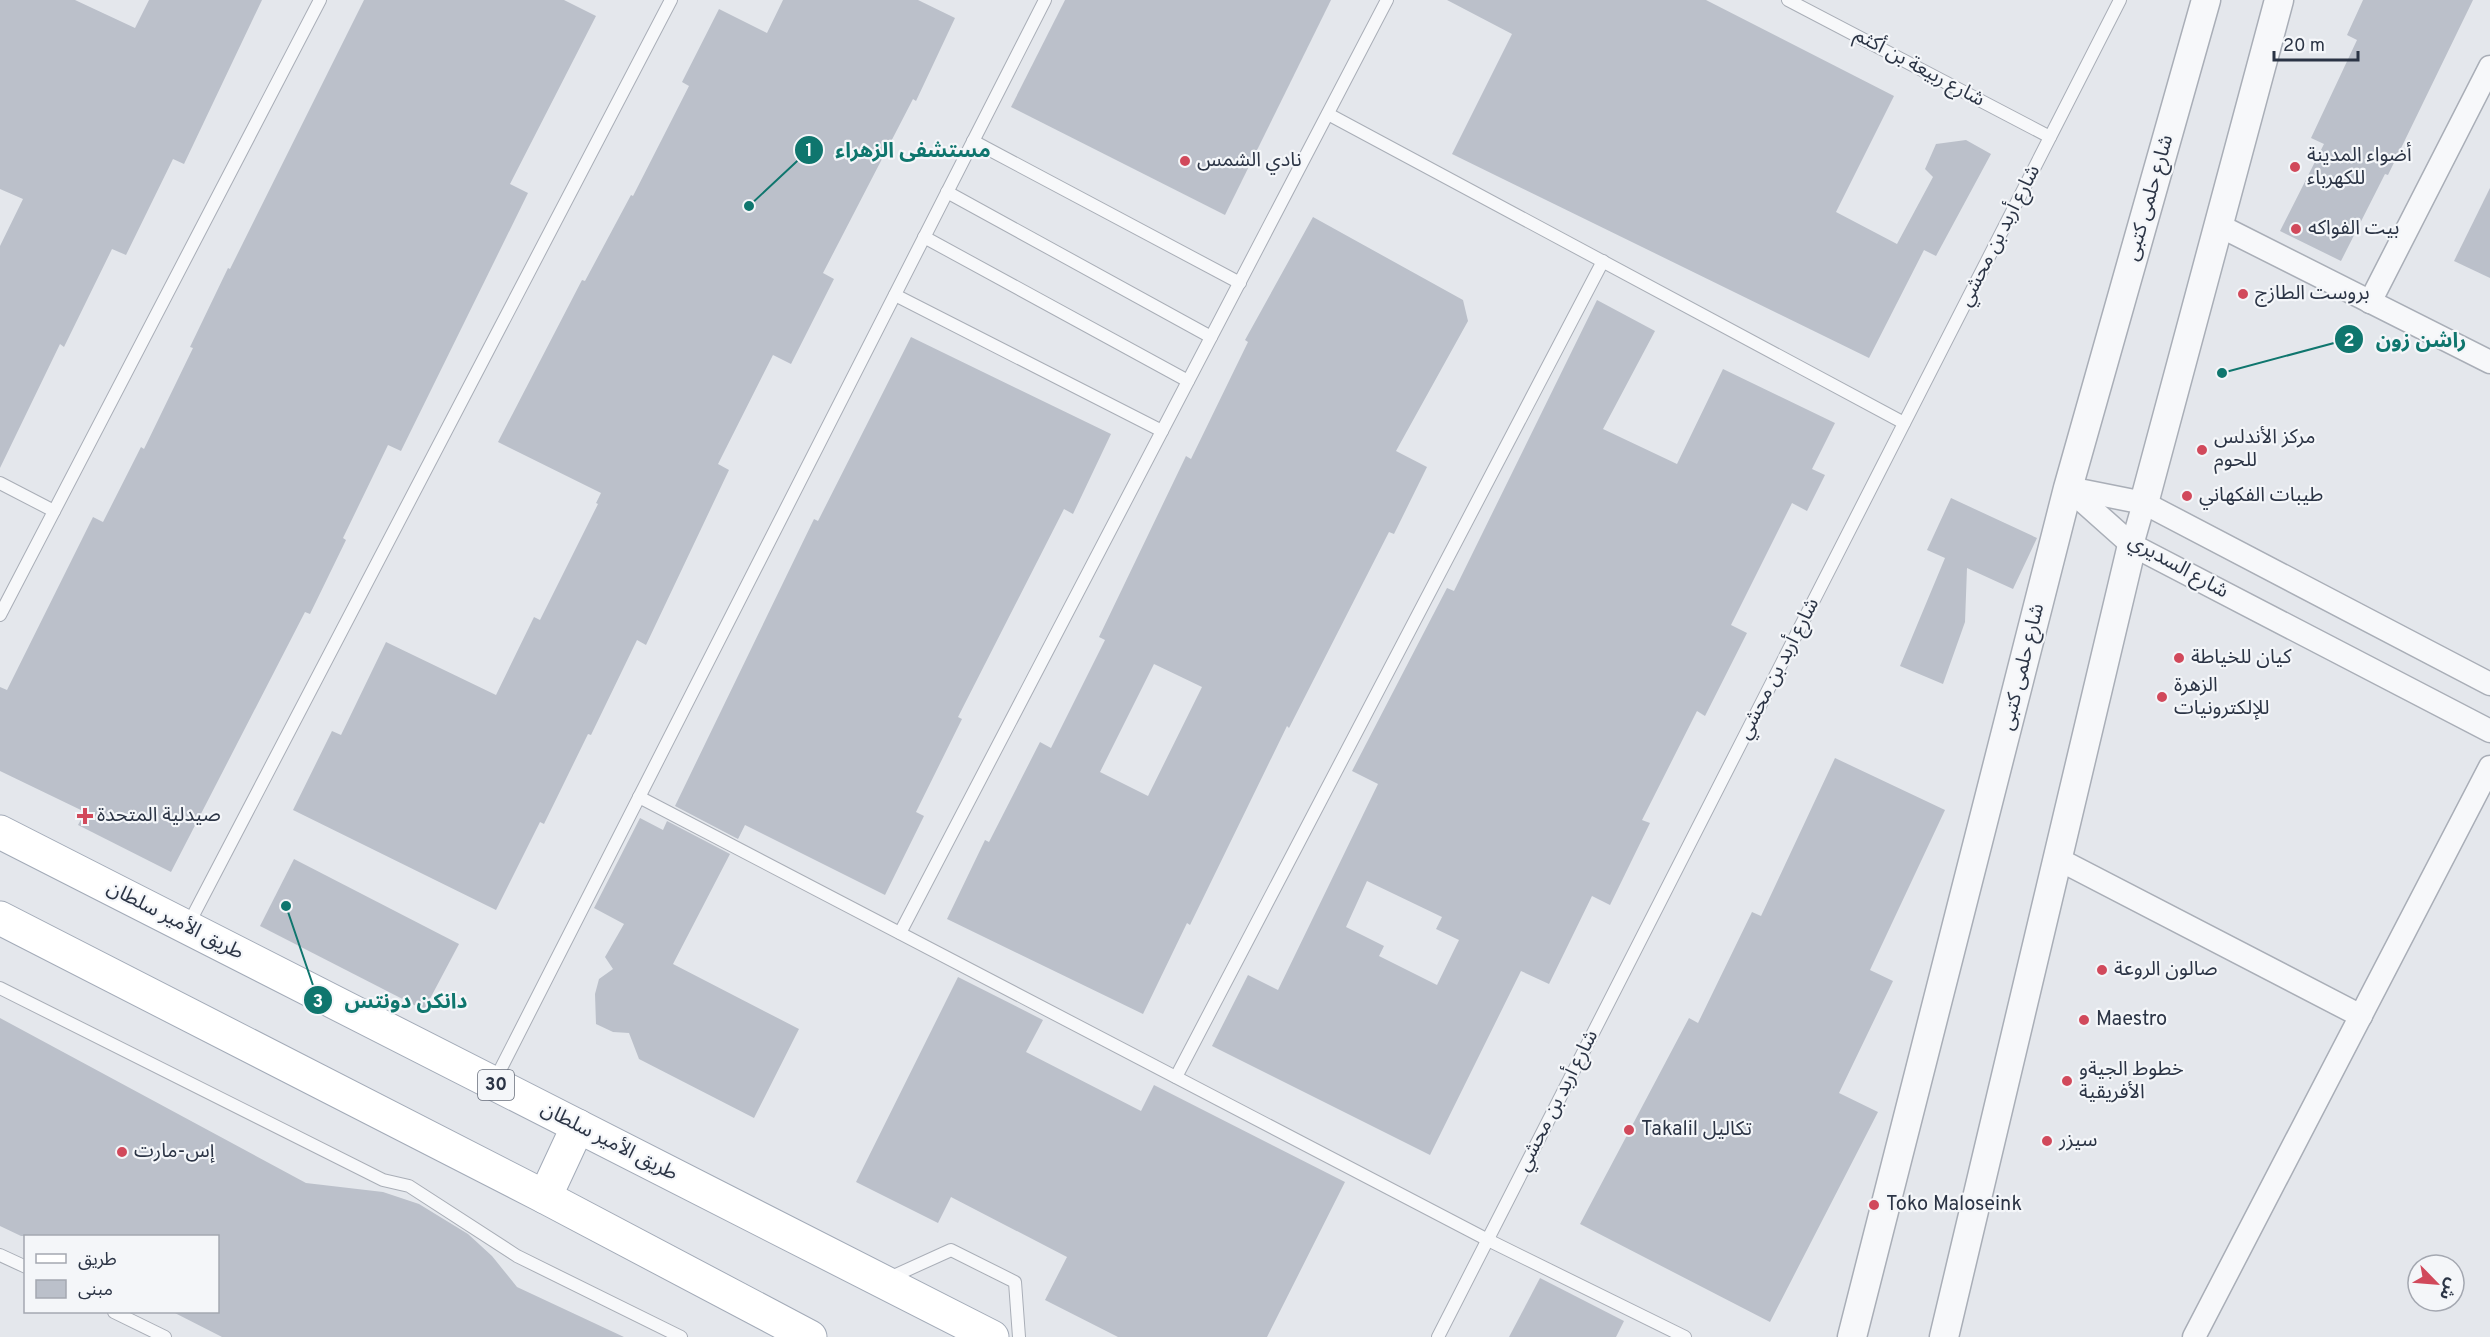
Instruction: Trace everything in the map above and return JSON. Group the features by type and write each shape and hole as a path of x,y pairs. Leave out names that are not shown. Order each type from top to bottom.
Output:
{"main road":[{"name":"طريق الأمير سلطان","path":"0,832 992,1337"},
{"path":"0,918 545,1197 810,1337"},
{"path":"545,1197 578,1126"}],"street":[{"name":"شارع حلمى كتبى","path":"1852,1337 2068,488 2206,0"},
{"path":"1944,1337 2132,545 2279,0"},
{"path":"2370,302 2490,67"},
{"path":"2218,225 2490,362"},
{"name":"شارع السديري","path":"2068,488 2144,503 2490,684"},
{"name":"شارع السديري","path":"2068,488 2132,545 2490,731"},
{"path":"2194,1337 2490,767"},
{"path":"2058,859 2361,1016"}],"lane":[{"path":"0,615 320,0"},
{"path":"187,927 672,0"},
{"path":"494,1083 1045,0"},
{"path":"900,933 1387,0"},
{"name":"شارع ربيعة بن أكثم","path":"1788,0 2050,137"},
{"name":"شارع أربد بن محشي","path":"1438,1337 2120,0"},
{"path":"1328,114 1904,423"},
{"path":"973,141 1240,283"},
{"path":"947,192 1211,337"},
{"path":"924,237 1188,381"},
{"path":"1176,1077 1603,261"},
{"path":"895,295 1162,431"},
{"path":"0,483 54,511"},
{"path":"639,796 1488,1240 1685,1337"},
{"path":"0,988 383,1180 409,1186 517,1256 681,1337"},
{"path":"882,1281 951,1250 1015,1282 1019,1337"},
{"path":"0,1254 24,1266"},
{"path":"118,1313 165,1337"}],"building":[{"path":"0,0 75,0 135,28 149,0 262,0 184,164 173,159 126,255 112,249 64,347 60,344 0,468 0,246 23,199 0,189"},
{"path":"364,0 564,0 596,16 510,184 528,193 401,451 388,445 343,538 346,540 310,614 305,612 171,872 78,825 85,812 0,771 0,687 7,690 93,517 103,522 141,447 144,449 193,348 190,347 228,268 230,269"},
{"path":"783,0 918,0 955,18 916,101 913,99 823,273 834,279 791,364 773,355 718,464 729,470 646,645 637,640 591,735 588,734 544,824 540,822 496,910 293,810 332,731 341,735 386,642 496,695 534,617 540,620 598,504 596,503 601,493 498,442 582,280 585,281 631,195 633,196 689,86 682,82 719,9 767,33"},
{"name":"نادي الشمس","path":"1065,0 1331,0 1225,215 1011,107"},
{"path":"1447,0 1706,0 1894,96 1836,212 1897,244 1933,177 1925,169 1936,144 1966,140 1991,154 1936,256 1924,250 1869,358 1452,154 1512,34"},
{"path":"2363,0 2473,0 2388,175 2385,174 2341,261 2280,231 2324,144 2311,138 2357,40 2347,35"},
{"path":"2490,188 2490,278 2454,261"},
{"path":"1313,217 1463,300 1468,321 1396,451 1427,467 1394,534 1389,532 1289,728 1287,726 1190,925 1187,923 1143,1014 947,919 985,840 989,842 1040,742 1051,748 1105,640 1099,637 1186,456 1191,459 1248,342 1245,340","holes":["1154,664 1202,687 1148,796 1100,772"]},
{"path":"1597,300 1655,331 1603,429 1677,464 1723,369 1835,423 1812,469 1825,475 1807,511 1792,503 1731,625 1747,633 1705,716 1697,711 1642,820 1650,823 1610,905 1592,896 1549,984 1521,971 1430,1155 1212,1046 1248,975 1278,990 1378,784 1352,771 1447,588 1454,591","holes":["1367,881 1442,917 1436,929 1459,940 1437,985 1379,956 1384,946 1346,927"]},
{"path":"911,337 1111,434 1073,514 1064,509 958,717 962,719 916,812 924,816 885,895 745,825 738,839 675,806 814,519 818,521"},
{"path":"1951,498 2037,538 2013,589 1967,568 1965,622 1943,684 1900,666 1945,558 1927,550"},
{"path":"1835,758 1945,810 1870,970 1893,981 1839,1093 1878,1112 1770,1322 1580,1224 1689,1018 1698,1023 1752,912 1761,916"},
{"path":"640,818 663,830 667,821 730,854 673,964 799,1029 754,1118 639,1059 629,1033 613,1032 596,1024 595,994 599,979 613,969 605,957 624,924 594,908"},
{"path":"294,859 459,944 424,1010 260,926"},
{"path":"958,977 1043,1020 1026,1052 1141,1111 1154,1085 1345,1182 1267,1337 1118,1337 1045,1300 1067,1257 951,1197 938,1223 856,1182"},
{"path":"0,1018 306,1183 383,1192 419,1204 468,1234 492,1256 517,1287 624,1337 222,1337 175,1313 219,1313 219,1235 21,1236 0,1226"},
{"path":"1540,1278 1624,1321 1616,1337 1509,1337"}],"place":[{"name":"نادي الشمس","path":"1185,161"},
{"name":"أضواء المدينة للكهرباء","path":"2295,167"},
{"name":"مستشفى الزهراء","path":"749,206"},
{"name":"بيت الفواكه","path":"2296,229"},
{"name":"بروست الطازج","path":"2243,294"},
{"name":"راشن زون","path":"2222,373"},
{"name":"مركز الأندلس للحوم","path":"2202,450"},
{"name":"طيبات الفكهاني","path":"2187,496"},
{"name":"كيان للخياطة","path":"2179,658"},
{"name":"الزهرة للإلكترونيات","path":"2162,697"},
{"name":"صيدلية المتحدة","path":"85,816"},
{"name":"دانكن دونتس","path":"286,906"},
{"name":"صالون الروعة","path":"2102,970"},
{"name":"Maestro","path":"2084,1020"},
{"name":"خطوط الجيةو الأفريقية","path":"2067,1081"},
{"name":"Takalil تكاليل","path":"1629,1130"},
{"name":"سيزر","path":"2047,1141"},
{"name":"إس-مارت","path":"122,1152"},
{"name":"Toko Maloseink","path":"1874,1205"}]}
